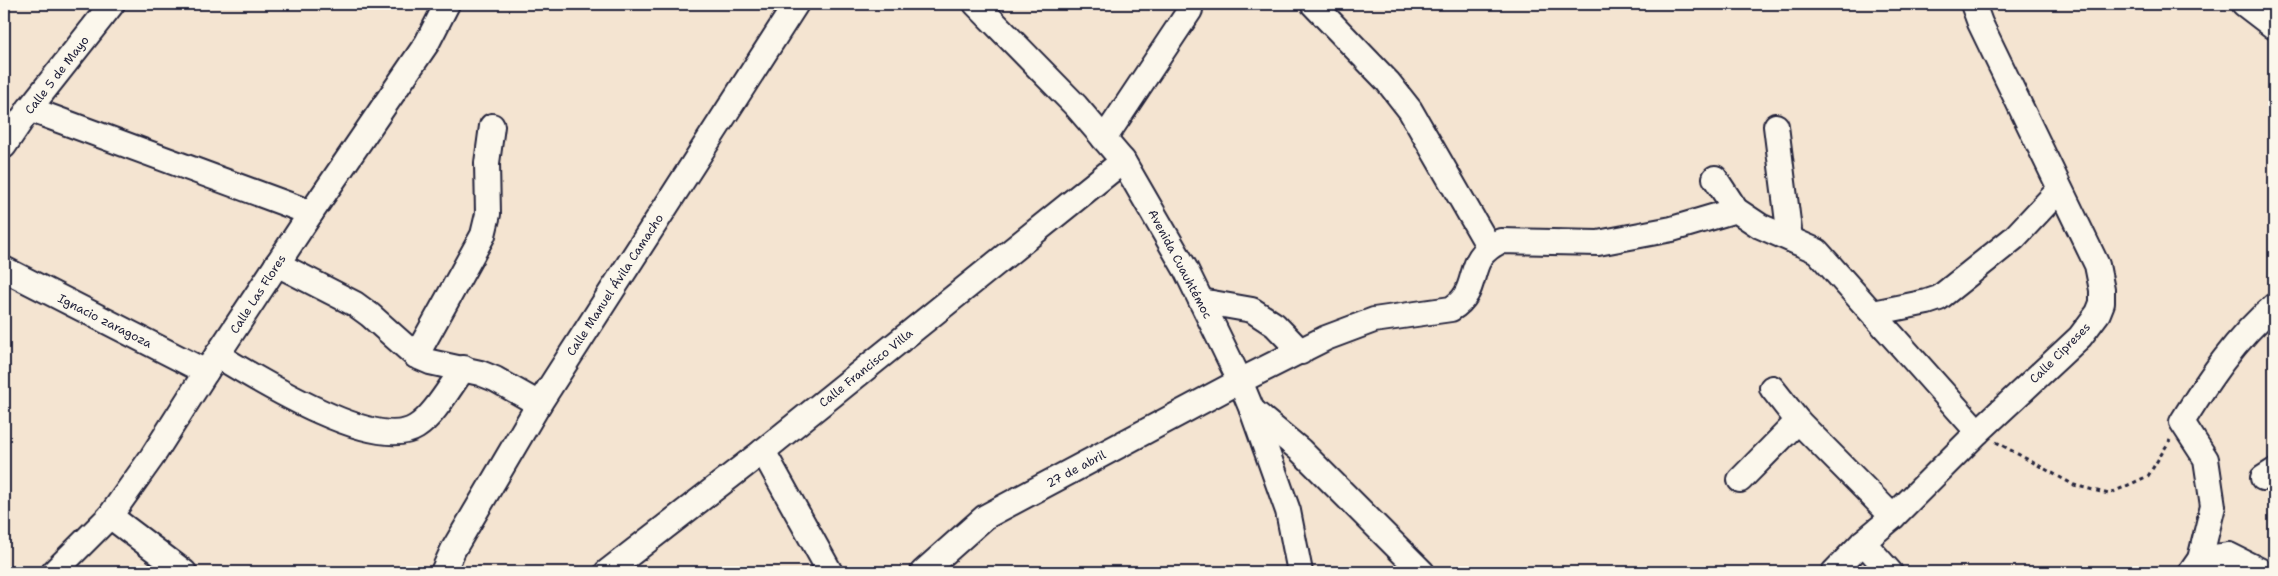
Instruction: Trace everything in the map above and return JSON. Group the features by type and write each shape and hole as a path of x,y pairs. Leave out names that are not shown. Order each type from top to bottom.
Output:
{"street":[{"name":"Calle 5 de Mayo","path":"4,146 29,109 112,4"},
{"name":"Calle Las Flores","path":"54,572 110,516 152,457 277,264 427,43 447,4"},
{"name":"Calle Manuel Ávila Camacho","path":"443,572 453,550 539,404 796,4"},
{"name":"Avenida Cuauhtémoc","path":"976,4 1076,106 1123,161 1186,270 1240,381 1252,410 1288,511 1300,572"},
{"path":"1104,139 1190,10 1190,4"},
{"path":"1313,4 1388,82 1410,110 1489,247 1501,241 1519,240 1598,243 1672,229 1736,210"},
{"name":"Calle Cipreses","path":"1834,572 1863,542 1893,517 1978,432 2080,337 2098,313 2102,303 2102,290 2097,264 1980,23 1973,4"},
{"path":"2244,4 2274,27"},
{"path":"29,109 311,213"},
{"path":"416,356 483,235 488,214 487,163 492,126"},
{"path":"1776,126 1790,238"},
{"name":"Calle Francisco Villa","path":"607,572 763,451 1123,161"},
{"path":"1715,178 1736,210 1760,226 1817,251 1978,432"},
{"path":"1873,313 1939,298 2014,238 2060,190"},
{"name":"27 de abril","path":"923,572 985,517 1240,381 1326,338 1374,320 1451,309 1462,302 1470,288 1475,263 1489,247"},
{"path":"277,264 355,304 416,356 430,362 464,368 495,379 539,404"},
{"name":"Ignacio zaragoza","path":"4,269 320,412 380,431 400,434 417,427 430,414 464,368"},
{"path":"1201,301 1252,310 1275,325 1301,352"},
{"path":"2196,566 2213,506 2206,458 2182,422 2209,378 2256,321 2274,306"},
{"path":"1772,388 1798,421 1893,517"},
{"path":"1252,410 1300,450 1422,572"},
{"path":"1740,480 1798,421"},
{"path":"763,451 830,572"},
{"path":"110,516 184,572"},
{"path":"1863,542 1890,572"},
{"path":"2196,566 2229,555 2263,572"}],"path":[{"path":"1978,432 2074,486 2108,494 2148,476 2182,422"}]}
